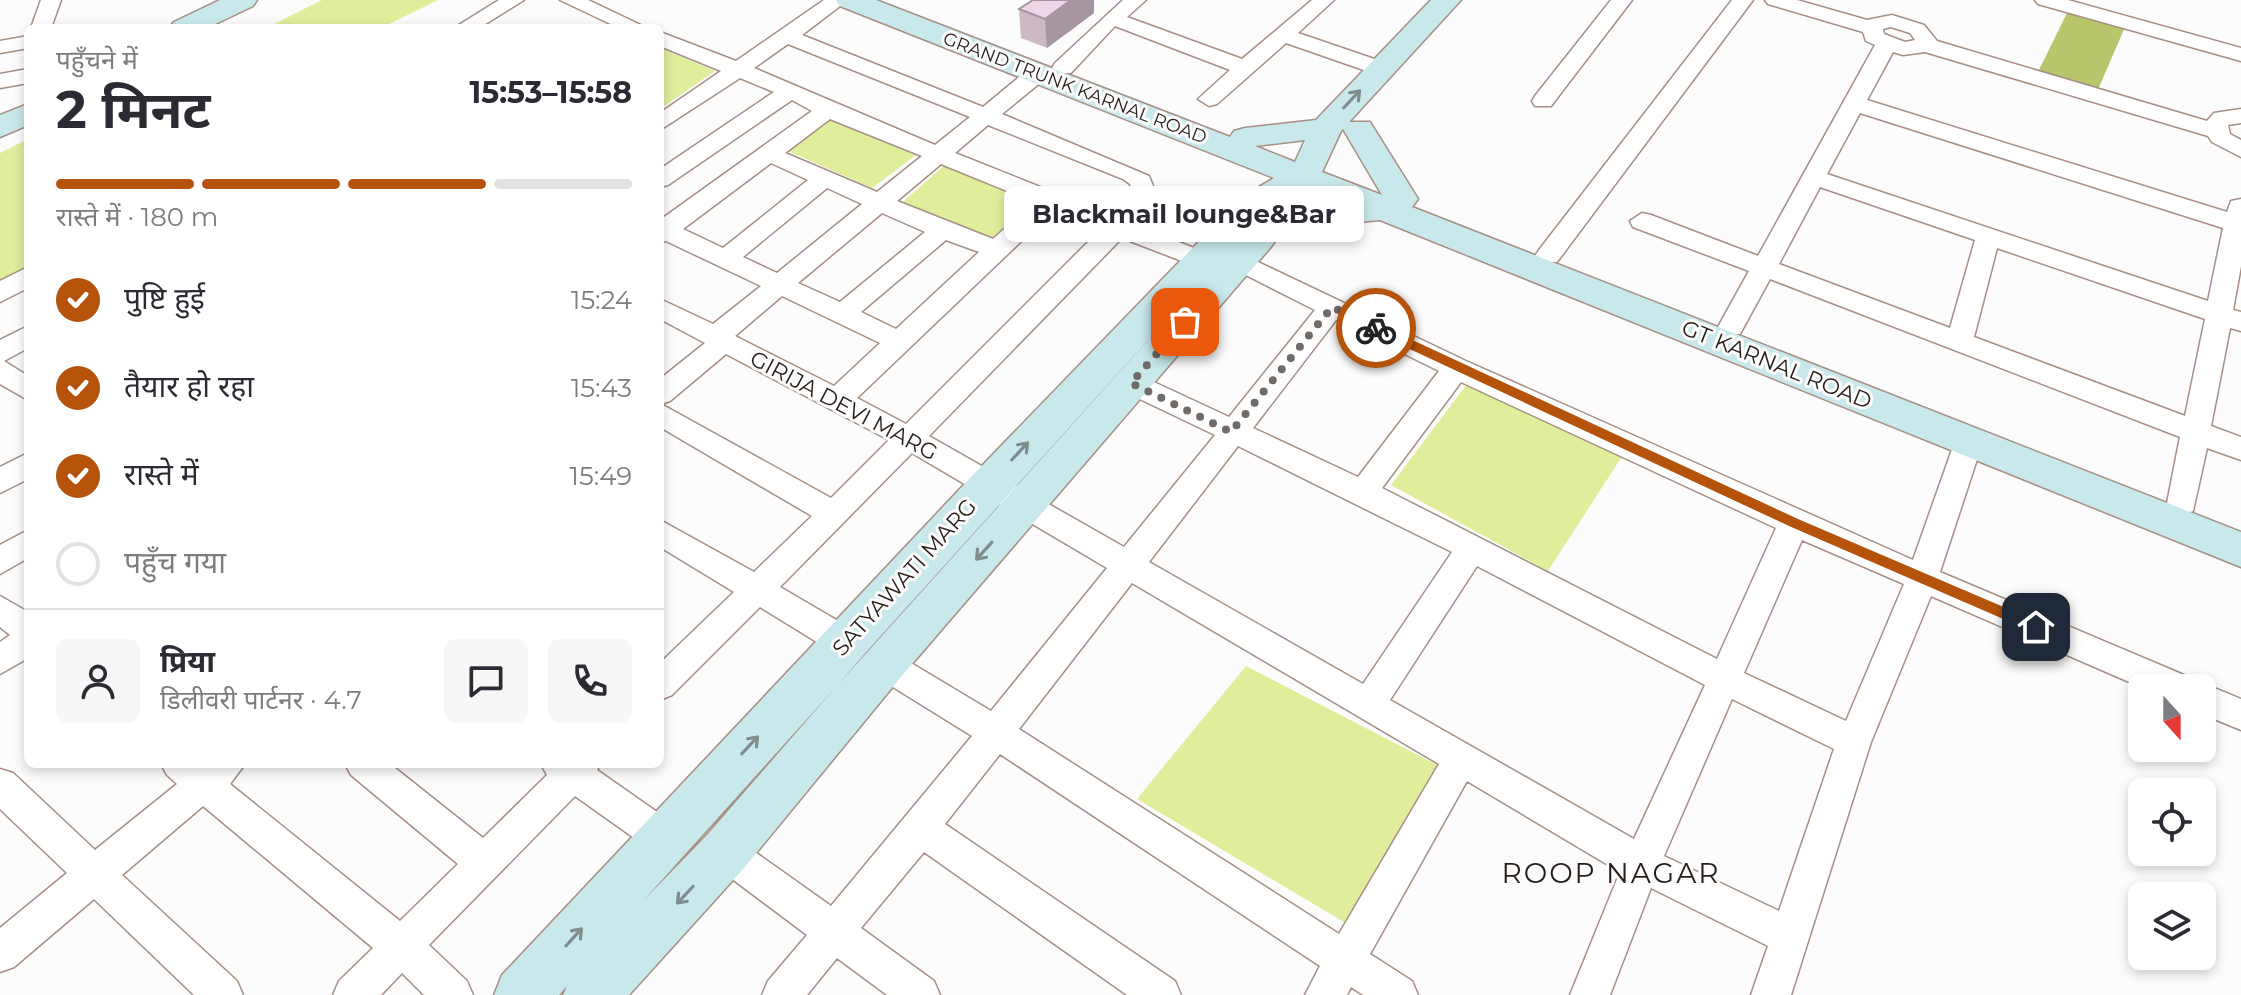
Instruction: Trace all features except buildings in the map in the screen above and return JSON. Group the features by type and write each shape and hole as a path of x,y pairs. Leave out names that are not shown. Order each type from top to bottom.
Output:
{"main road":[{"path":"192,24 243,0"},
{"path":"209,24 258,0"},
{"name":"GRAND TRUNK KARNAL ROAD","path":"850,0 1050,71 1311,172"},
{"name":"GRAND TRUNK KARNAL ROAD","path":"884,0 1050,71"},
{"path":"1311,172 1326,128 1447,0"},
{"name":"SATYAWATI MARG","path":"591,995 725,852 884,664 1006,496 1265,212 1359,129 1477,0"},
{"path":"0,117 24,85"},
{"path":"0,127 24,115"},
{"path":"1326,128 1238,144 1265,212 1393,204 1359,129"},
{"name":"GT KARNAL ROAD","path":"1311,172 2241,550"},
{"name":"GT KARNAL ROAD","path":"1393,204 1548,256 2241,526"},
{"name":"SATYAWATI MARG","path":"522,995 845,642 1131,383 1220,261"}],"street":[{"path":"42,24 51,0"},
{"path":"471,24 514,0"},
{"path":"570,0 627,24"},
{"path":"664,120 789,37 838,0"},
{"path":"664,390 783,284 938,154 986,115 1050,71 1136,0"},
{"path":"1209,99 1324,0"},
{"path":"1543,101 1622,0"},
{"path":"1548,256 1743,0"},
{"path":"1775,0 1911,49 1926,45 2217,131 2241,150"},
{"path":"1900,22 1912,0"},
{"path":"2045,0 2241,55"},
{"path":"1112,18 1245,68"},
{"path":"1731,327 1853,103 1878,36 1878,22 1900,22 1923,33 1926,45"},
{"path":"1283,35 1381,69"},
{"path":"664,675 834,514 1118,227 1143,191 1141,181 789,37"},
{"path":"664,40 791,91 828,110 1118,227 1220,261 1332,307 1456,368 1794,523 2146,674"},
{"path":"0,47 24,43"},
{"path":"0,81 24,81"},
{"path":"664,177 791,91"},
{"path":"1853,103 2239,218 2230,319 2196,432 2182,503"},
{"path":"664,230 828,110"},
{"path":"2217,131 2216,124 2222,118 2241,116"},
{"path":"769,154 943,230 997,250"},
{"path":"1813,177 2230,319"},
{"path":"727,257 825,178"},
{"path":"837,400 1051,199"},
{"path":"1642,221 1960,339 2241,449"},
{"path":"845,312 943,230"},
{"path":"664,232 727,257 901,342"},
{"path":"1960,339 1988,237"},
{"path":"0,293 24,278"},
{"path":"782,995 920,828 1332,307"},
{"name":"GIRIJA DEVI MARG","path":"664,310 907,437 1642,864 1791,937"},
{"path":"0,353 24,338"},
{"path":"1363,492 1456,368"},
{"path":"0,370 24,387"},
{"path":"1131,383 1363,492 1724,679 1854,742"},
{"path":"664,416 834,514"},
{"path":"1771,995 1854,742 1922,578 1969,441"},
{"path":"0,482 24,467"},
{"path":"1590,995 1642,864 1794,523"},
{"path":"664,534 845,642"},
{"path":"0,561 24,545"},
{"path":"1368,705 1472,547"},
{"path":"0,609 24,627"},
{"path":"0,660 24,643"},
{"path":"884,664 995,732 1334,978 1398,995"},
{"path":"2216,704 2241,715"},
{"path":"1334,978 1461,759"},
{"path":"368,768 484,862"},
{"path":"353,995 484,862 570,768"},
{"path":"572,768 664,838"},
{"path":"0,953 94,873 203,771 453,995"},
{"path":"0,785 223,995"},
{"path":"920,828 1161,995"},
{"path":"725,852 920,995"}],"green space":[{"path":"322,0 438,0 389,24 274,24"},
{"path":"2068,11 2125,27 2097,92 2037,74"},
{"path":"664,50 715,71 664,106"},
{"path":"827,119 916,155 872,188 786,150"},
{"path":"24,141 24,274 0,288 0,153"},
{"path":"947,163 1043,200 994,247 897,207"},
{"path":"1467,384 1623,455 1548,571 1391,485"},
{"path":"1246,666 1443,768 1349,925 1137,799"}],"way so far":[{"path":"1185,322 1131,383 1231,432 1332,307 1376,328"}],"place":[{"name":"Blackmail lounge&Bar","path":"1185,322"}],"district":[{"name":"ROOP NAGAR","path":"1611,873"}],"route":[{"path":"1376,328 1456,368 1794,523 2036,627"}]}
